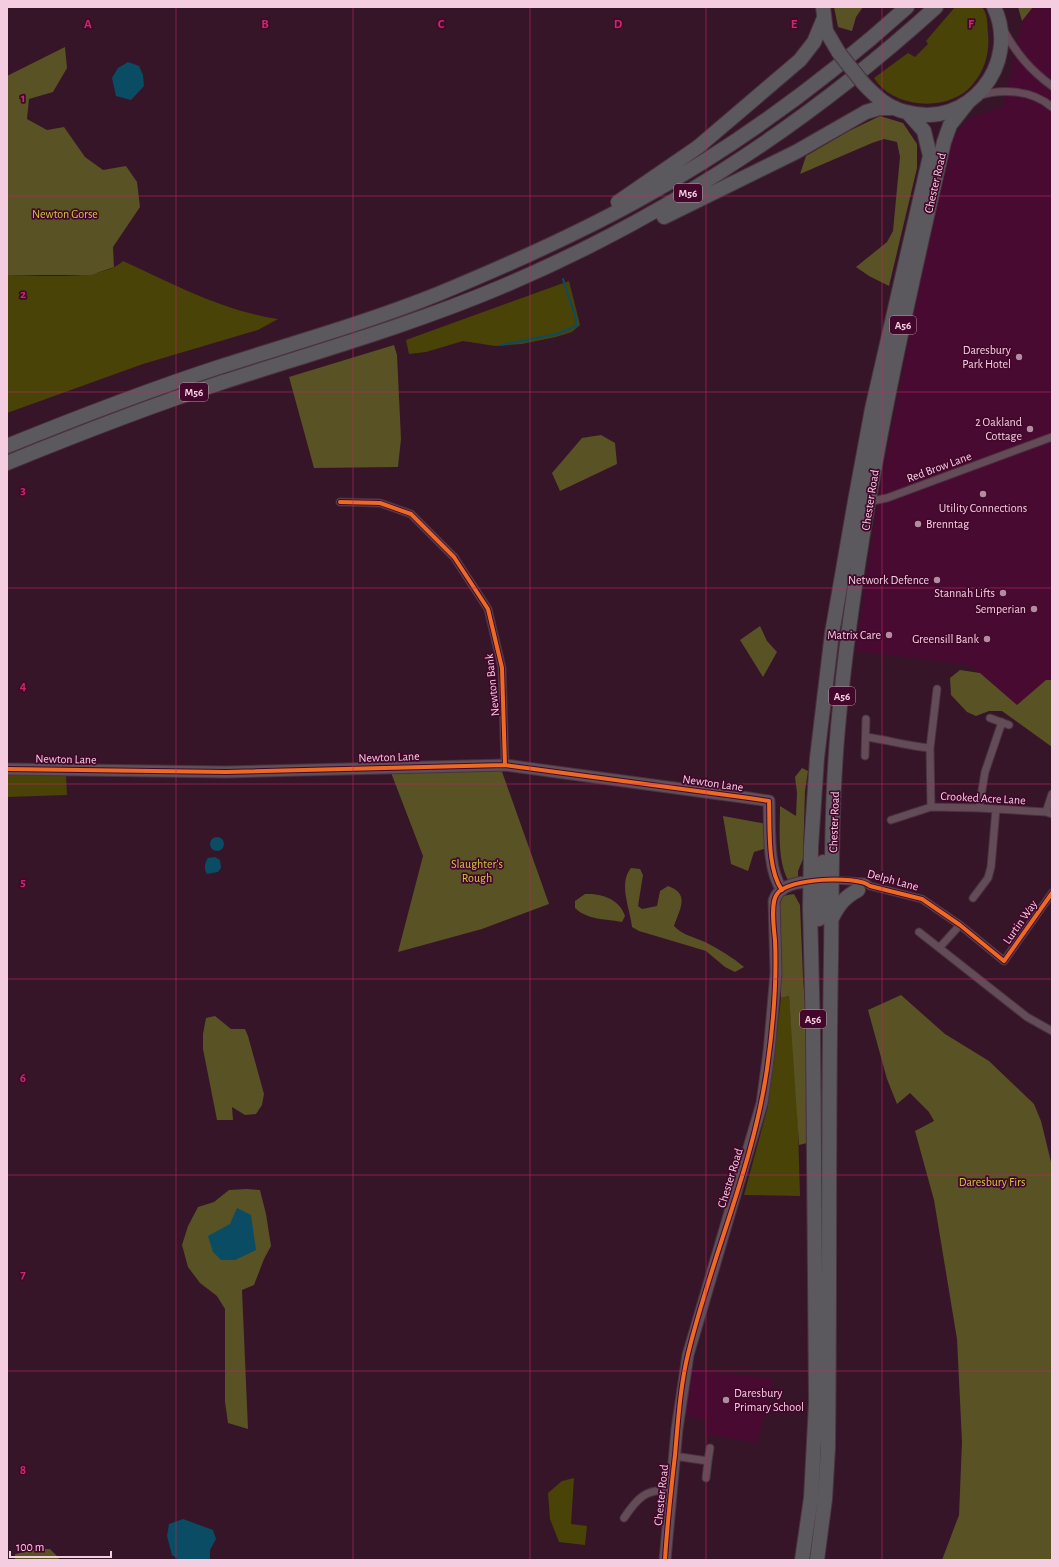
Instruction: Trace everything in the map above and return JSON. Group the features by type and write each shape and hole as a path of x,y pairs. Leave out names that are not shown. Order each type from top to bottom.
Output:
{"highway":[{"name":"M56","path":"7,446 173,383 402,307 492,272 534,253 646,196 739,138 785,106 852,55 907,7"},
{"name":"M56","path":"7,463 163,403 350,343 486,293 540,270 628,227 733,166 773,138 865,69 936,7"},
{"path":"534,253 650,181 698,147 803,57 817,38 824,12"},
{"path":"824,12 828,36 839,53 876,96 895,108 908,113 928,114 942,112 971,100"},
{"name":"Chester Road","path":"802,1560 811,1498 816,1404 813,1005 821,886 836,769 844,669 869,502 895,360 944,142 950,125 991,79 998,63 1002,37 997,14"},
{"path":"540,270 589,255 617,242 796,152 866,112 879,108 895,108"},
{"name":"Chester Road","path":"817,1560 825,1499 828,1448 831,919 821,886 813,808 822,707 833,626 855,501 896,302 930,156 924,131 908,113"},
{"path":"831,919 840,903 846,896 864,888"}],"street":[{"path":"997,14 1022,60 1031,70 1052,86"},
{"path":"971,100 991,93 1015,92 1040,100 1052,107"},
{"name":"Red Brow Lane","path":"855,501 869,502 887,498 1052,437"},
{"name":"Newton Bank","path":"340,502 380,503 411,514 454,557 488,609 502,668 505,764"},
{"path":"932,807 930,748 937,689"},
{"path":"979,808 985,772 1006,723 990,718"},
{"path":"866,719 866,756"},
{"path":"866,737 930,748"},
{"name":"Newton Lane","path":"7,769 226,772 505,764 769,802 775,879 785,888"},
{"path":"1049,813 1052,794"},
{"name":"Crooked Acre Lane","path":"891,820 932,807 979,808 1049,813"},
{"path":"973,898 988,878 991,868 996,809"},
{"name":"Delph Lane","path":"785,888 793,889 865,882 864,888"},
{"name":"Delph Lane","path":"821,886 864,888 922,898 960,925 1004,962"},
{"name":"Chester Road","path":"665,1560 674,1456 683,1380 688,1355 762,1103 769,1052 776,973 774,901 777,894 785,888"},
{"name":"Lurtin Way","path":"1004,962 1052,893"},
{"path":"940,947 960,925"},
{"path":"919,932 940,947 1027,1017 1052,1031"},
{"path":"706,1478 710,1448"},
{"path":"674,1456 708,1460"},
{"path":"624,1518 640,1497 658,1490 671,1492"}],"shaded area":[{"path":"955,7 982,7 986,16 988,47 986,60 981,73 973,84 963,93 950,100 922,104 894,96 883,88 874,78 908,53 915,57 928,44 926,41"},
{"path":"1033,7 1052,7 1052,739 1016,704 970,665 856,651 878,501 946,146 970,118 1004,106 1022,21"},
{"path":"123,261 199,296 238,310 278,319 258,330 143,364 7,413 7,275 85,275 113,268"},
{"path":"569,281 580,325 572,332 522,344 495,346 463,341 426,352 409,354 406,340"},
{"path":"7,773 66,775 67,795 7,797"},
{"path":"789,996 797,1092 800,1196 744,1195 768,1106 781,998"},
{"name":"Daresbury Primary School","path":"689,1369 774,1379 757,1443 705,1434 707,1420 682,1415"},
{"path":"574,1478 571,1524 587,1526 585,1545 559,1542 550,1519 548,1493 562,1481"}],"green space":[{"path":"834,7 863,7 856,17 852,31 838,27"},
{"path":"1018,7 1033,7 1022,21"},
{"name":"Newton Gorse","path":"65,47 67,68 53,92 29,99 27,119 47,130 64,127 85,157 103,170 126,166 137,182 140,207 113,247 114,267 91,275 7,275 7,76"},
{"path":"880,116 903,123 917,144 917,168 889,286 869,276 856,267 887,242 893,231 900,157 897,142 884,139 800,174 806,156 849,131"},
{"path":"394,345 397,355 401,439 398,467 314,468 289,377"},
{"path":"601,435 615,443 617,464 560,491 552,473 582,438"},
{"path":"760,626 767,641 777,652 763,677 740,640"},
{"path":"960,670 980,673 1017,705 1046,680 1052,680 1052,747 1002,711 989,711 976,716 967,712 951,695 950,678"},
{"name":"Slaughter's Rough","path":"500,766 549,904 482,929 398,952 423,856 390,770"},
{"path":"802,768 808,771 805,791 803,859 798,871 798,880 788,880 784,872 781,854 780,806 796,816 797,793 795,777"},
{"path":"723,816 767,824 767,848 754,852 748,871 731,864"},
{"path":"631,868 640,869 643,875 638,906 642,909 657,906 660,891 668,886 675,889 679,893 682,903 674,926 684,934 705,942 720,950 744,967 735,972 725,967 706,951 639,931 632,927 625,889 627,874"},
{"path":"585,894 603,896 614,901 623,910 625,916 622,922 591,917 580,912 575,908 575,901"},
{"path":"794,894 800,905 806,1016 807,1143 799,1145 789,996 781,998 779,910 782,896"},
{"name":"Daresbury Firs","path":"901,995 945,1034 989,1061 1034,1104 1041,1121 1052,1166 1052,1560 942,1560 959,1515 962,1442 957,1339 934,1200 915,1131 934,1121 929,1112 910,1093 897,1104 887,1079 868,1010"},
{"path":"215,1016 231,1029 245,1029 248,1036 264,1094 262,1105 256,1114 245,1115 232,1107 233,1120 217,1120 203,1049 203,1034 206,1018"},
{"path":"229,1190 260,1190 266,1214 271,1246 264,1259 254,1285 242,1290 248,1429 228,1423 225,1402 225,1309 217,1296 200,1283 188,1267 182,1245 188,1226 198,1207 214,1202"},
{"path":"40,1549 50,1549 59,1558 58,1560 15,1560 15,1554"}],"water":[{"path":"128,62 139,66 143,75 144,86 131,100 116,96 112,78 118,68"},
{"path":"217,837 222,839 224,844 222,849 217,851 212,849 210,844 212,839"},
{"path":"215,857 220,860 221,868 218,872 207,874 205,870 206,862 208,858"},
{"path":"237,1208 251,1215 256,1250 235,1260 221,1260 213,1252 208,1236 230,1224"},
{"path":"183,1519 213,1530 216,1539 210,1550 210,1560 179,1560 172,1555 167,1536 169,1524"}],"waterway":[{"path":"501,345 557,334 576,326 576,319 563,279"}],"cycle path":[{"path":"340,502 380,503 411,514 454,557 488,609 502,668 505,765"},
{"path":"7,769 226,772 505,765 769,801 770,847 774,871 782,890"},
{"path":"665,1560 685,1366 697,1318 742,1177 761,1105 773,1021 775,989 775,940 773,910 777,894 794,884 837,879 851,880 922,899 960,925 1004,961 1052,893"}],"place":[{"name":"Daresbury Park Hotel","path":"1019,357"},
{"name":"2 Oakland Cottage","path":"1030,429"},
{"name":"Utility Connections","path":"983,494"},
{"name":"Brenntag","path":"918,524"},
{"name":"Network Defence","path":"937,580"},
{"name":"Stannah Lifts","path":"1003,593"},
{"name":"Semperian","path":"1034,609"},
{"name":"Matrix Care","path":"889,635"},
{"name":"Greensill Bank","path":"987,639"},
{"name":"Daresbury Primary School","path":"726,1400"}]}
